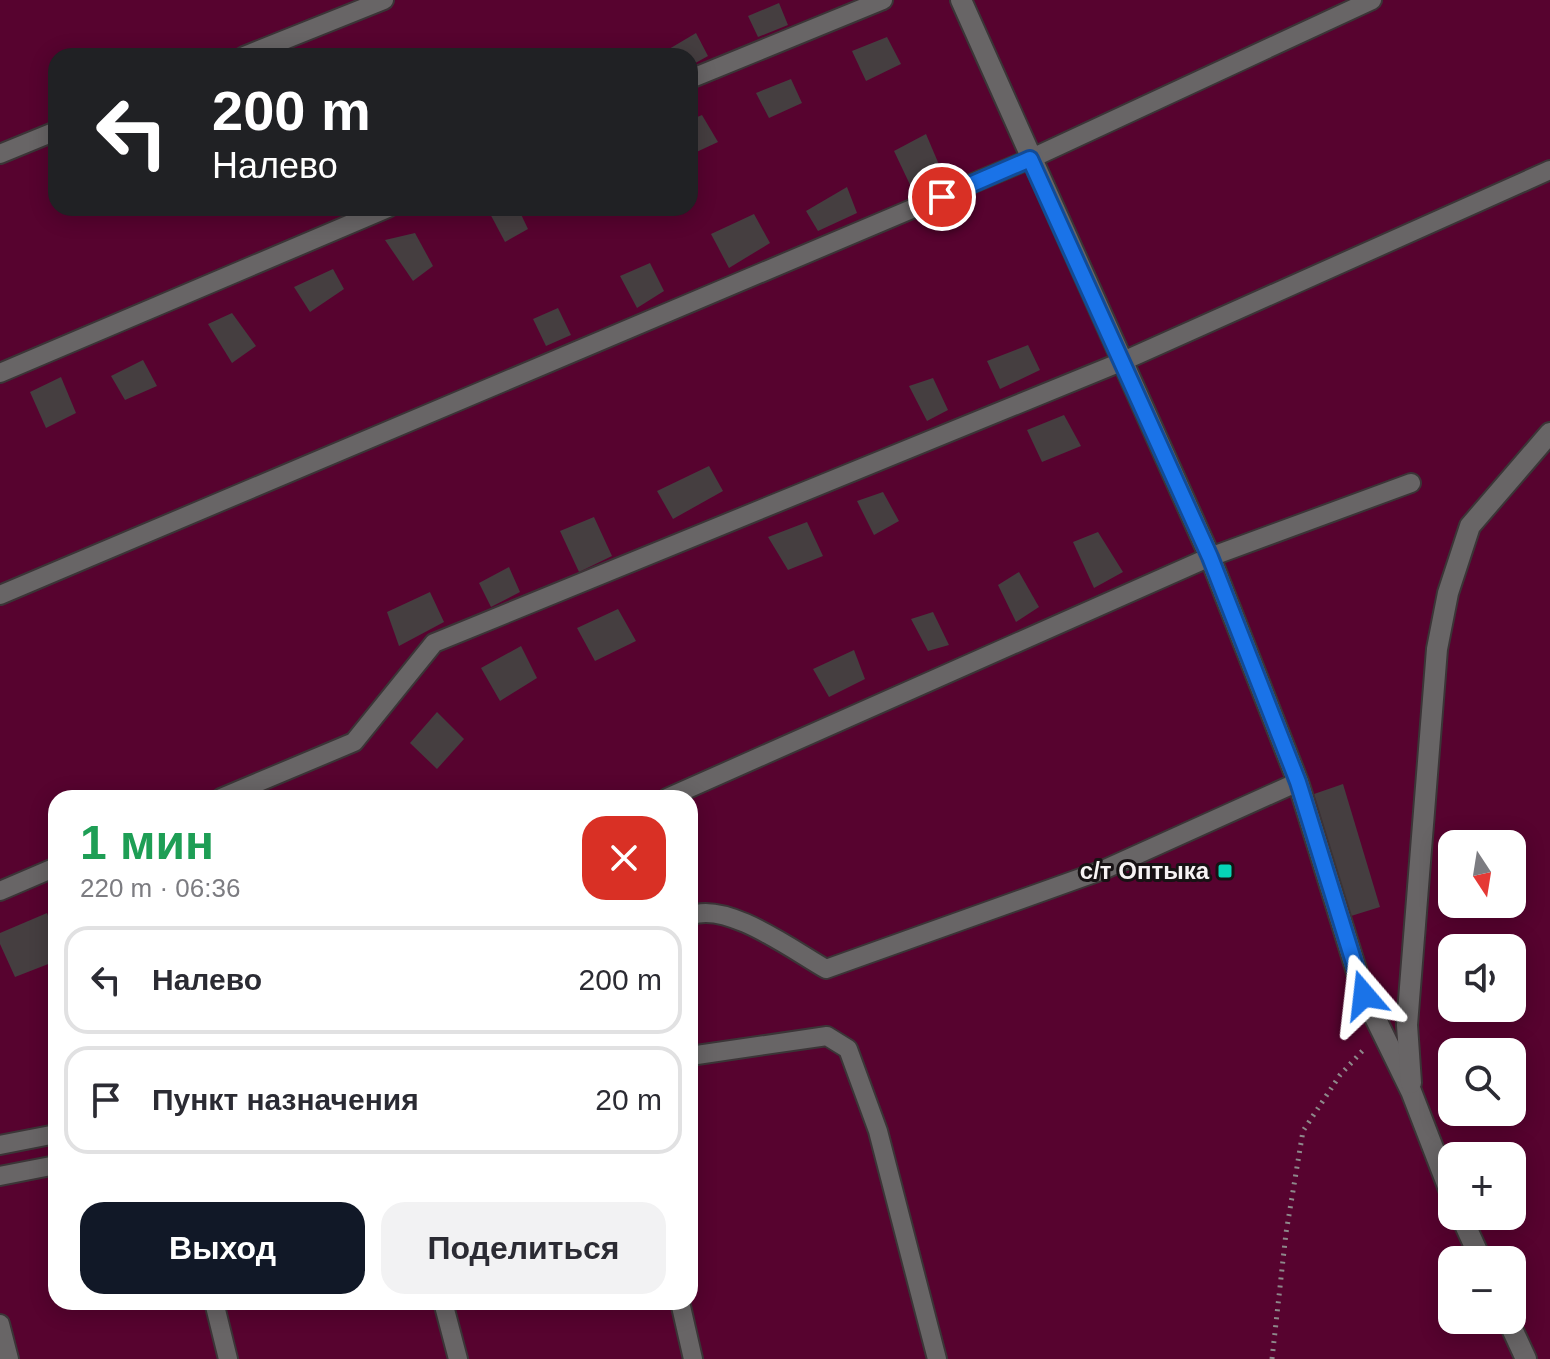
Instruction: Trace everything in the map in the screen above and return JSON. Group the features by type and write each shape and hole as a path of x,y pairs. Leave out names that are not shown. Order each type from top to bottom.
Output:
{"street":[{"path":"961,0 1210,557 1298,782 1364,995 1379,1032 1411,1091 1438,1161"},
{"path":"1411,1091 1407,1025 1437,649 1448,593 1470,526 1550,433"},
{"path":"1514,1334 1526,1359"}],"lane":[{"path":"264,48 384,0"},
{"path":"698,76 883,0"},
{"path":"0,595 1030,159 1372,0"},
{"path":"0,154 48,134"},
{"path":"240,790 354,742 434,643 1121,362 1550,170"},
{"path":"0,373 369,216"},
{"path":"685,790 1210,557 1411,483"},
{"path":"698,913 743,921 826,969 1103,870 1298,782"},
{"path":"0,891 48,870"},
{"path":"698,1055 827,1036 848,1049 878,1131 937,1359"},
{"path":"0,1145 48,1136"},
{"path":"0,1176 48,1167"},
{"path":"216,1310 228,1359"},
{"path":"445,1310 458,1359"},
{"path":"682,1310 693,1359"},
{"path":"0,1324 9,1359"}],"path":[{"path":"1272,1359 1286,1233 1303,1131 1340,1075 1379,1032"}],"shaded area":[{"path":"0,0 1550,0 1550,1359 0,1359"}],"building":[{"path":"779,3 788,25 758,37 748,16"},
{"path":"696,33 708,56 698,62 698,48 671,48"},
{"path":"887,37 901,64 866,81 852,51"},
{"path":"791,79 802,103 769,118 756,93"},
{"path":"702,115 718,142 698,151 698,117"},
{"path":"926,134 943,174 913,191 894,151"},
{"path":"847,187 857,213 818,231 806,211"},
{"path":"754,214 770,243 729,268 711,234"},
{"path":"491,216 522,216 528,229 505,242"},
{"path":"415,233 433,266 413,281 385,240"},
{"path":"650,263 664,291 637,308 620,276"},
{"path":"333,269 344,289 310,312 294,287"},
{"path":"558,308 571,335 546,346 533,319"},
{"path":"232,313 256,346 232,363 208,324"},
{"path":"1028,345 1040,370 1000,389 987,361"},
{"path":"143,360 157,386 125,400 111,376"},
{"path":"61,377 76,413 46,428 30,392"},
{"path":"933,378 948,410 927,421 909,386"},
{"path":"1064,415 1081,446 1042,462 1027,430"},
{"path":"709,466 723,491 673,519 657,491"},
{"path":"883,492 899,521 874,535 857,501"},
{"path":"594,517 612,556 579,572 560,531"},
{"path":"807,522 823,556 788,570 768,537"},
{"path":"1098,532 1123,572 1094,588 1073,542"},
{"path":"509,567 520,592 491,607 479,583"},
{"path":"1019,572 1039,607 1016,622 998,585"},
{"path":"430,592 444,622 399,646 387,612"},
{"path":"618,609 636,641 595,661 577,628"},
{"path":"933,612 949,645 928,651 911,619"},
{"path":"521,646 537,678 500,701 481,668"},
{"path":"854,650 865,679 829,697 813,669"},
{"path":"437,712 464,739 437,769 410,743"},
{"path":"1343,784 1380,907 1351,916 1314,794"},
{"path":"47,913 48,964 15,977 0,944 0,933"}],"place":[{"name":"с/т Оптыка","path":"1225,871"}],"route":[{"path":"942,197 1030,159 1210,557 1298,782 1364,995"}]}
